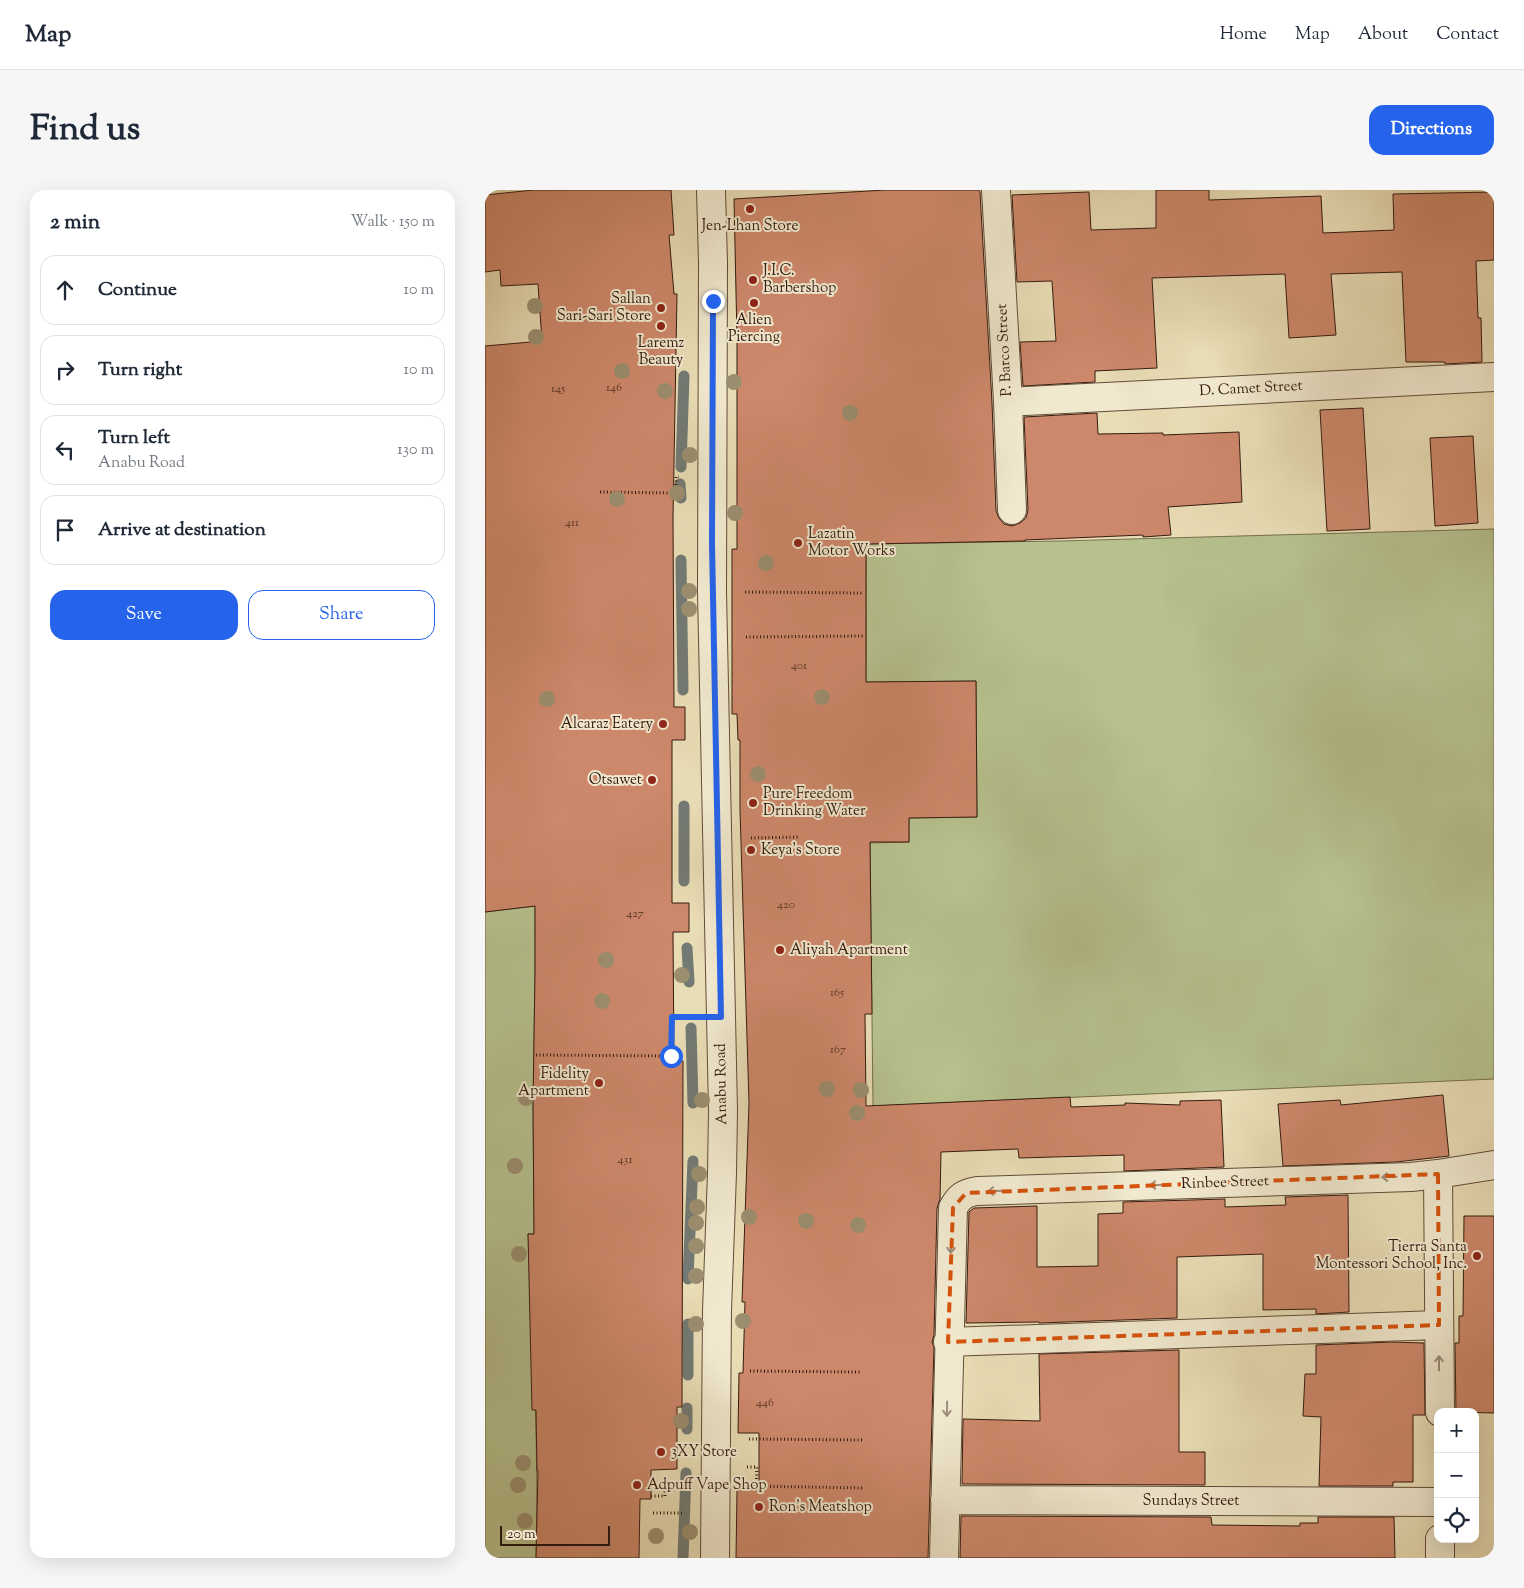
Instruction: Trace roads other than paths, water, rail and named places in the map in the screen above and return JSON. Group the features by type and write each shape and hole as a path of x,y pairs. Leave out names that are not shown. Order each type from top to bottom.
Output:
{"street":[{"name":"Anabu Road","path":"711,190 713,263 713,645 723,1150 717,1312 715,1558"},
{"name":"P. Barco Street","path":"996,190 1012,510"},
{"name":"D. Camet Street","path":"1008,402 1494,377"},
{"name":"Rinbee Street","path":"949,1342 953,1208 958,1199 966,1193 977,1191 1391,1177 1438,1174 1494,1165"},
{"path":"1438,1174 1439,1408"},
{"path":"944,1558 949,1342 1439,1325"},
{"name":"Sundays Street","path":"945,1500 1434,1502"},
{"path":"1440,1543 1440,1558"}],"waterway":[{"path":"681,467 684,376"},
{"path":"680,484 681,498"},
{"path":"681,560 683,690"},
{"path":"684,806 684,881"},
{"path":"687,948 689,982"},
{"path":"691,1028 693,1103"},
{"path":"688,1279 693,1161"},
{"path":"688,1324 688,1375"},
{"path":"687,1408 687,1429"},
{"path":"683,1558 686,1473"}],"place":[{"name":"Jen-Lhan Store","path":"750,209"},
{"name":"J.I.C. Barbershop","path":"753,280"},
{"name":"Alien Piercing","path":"754,303"},
{"name":"Sallan Sari-Sari Store","path":"661,308"},
{"name":"Laremz Beauty","path":"661,326"},
{"name":"Lazatin Motor Works","path":"798,543"},
{"name":"Alcaraz Eatery","path":"663,724"},
{"name":"Otsawet","path":"652,780"},
{"name":"Pure Freedom Drinking Water","path":"753,803"},
{"name":"Keya's Store","path":"751,850"},
{"name":"Aliyah Apartment","path":"780,950"},
{"name":"Fidelity Apartment","path":"599,1083"},
{"name":"Tierra Santa Montessori School, Inc.","path":"1477,1256"},
{"name":"3XY Store","path":"661,1452"},
{"name":"Adpuff Vape Shop","path":"637,1485"},
{"name":"Ron's Meatshop","path":"759,1507"}]}
